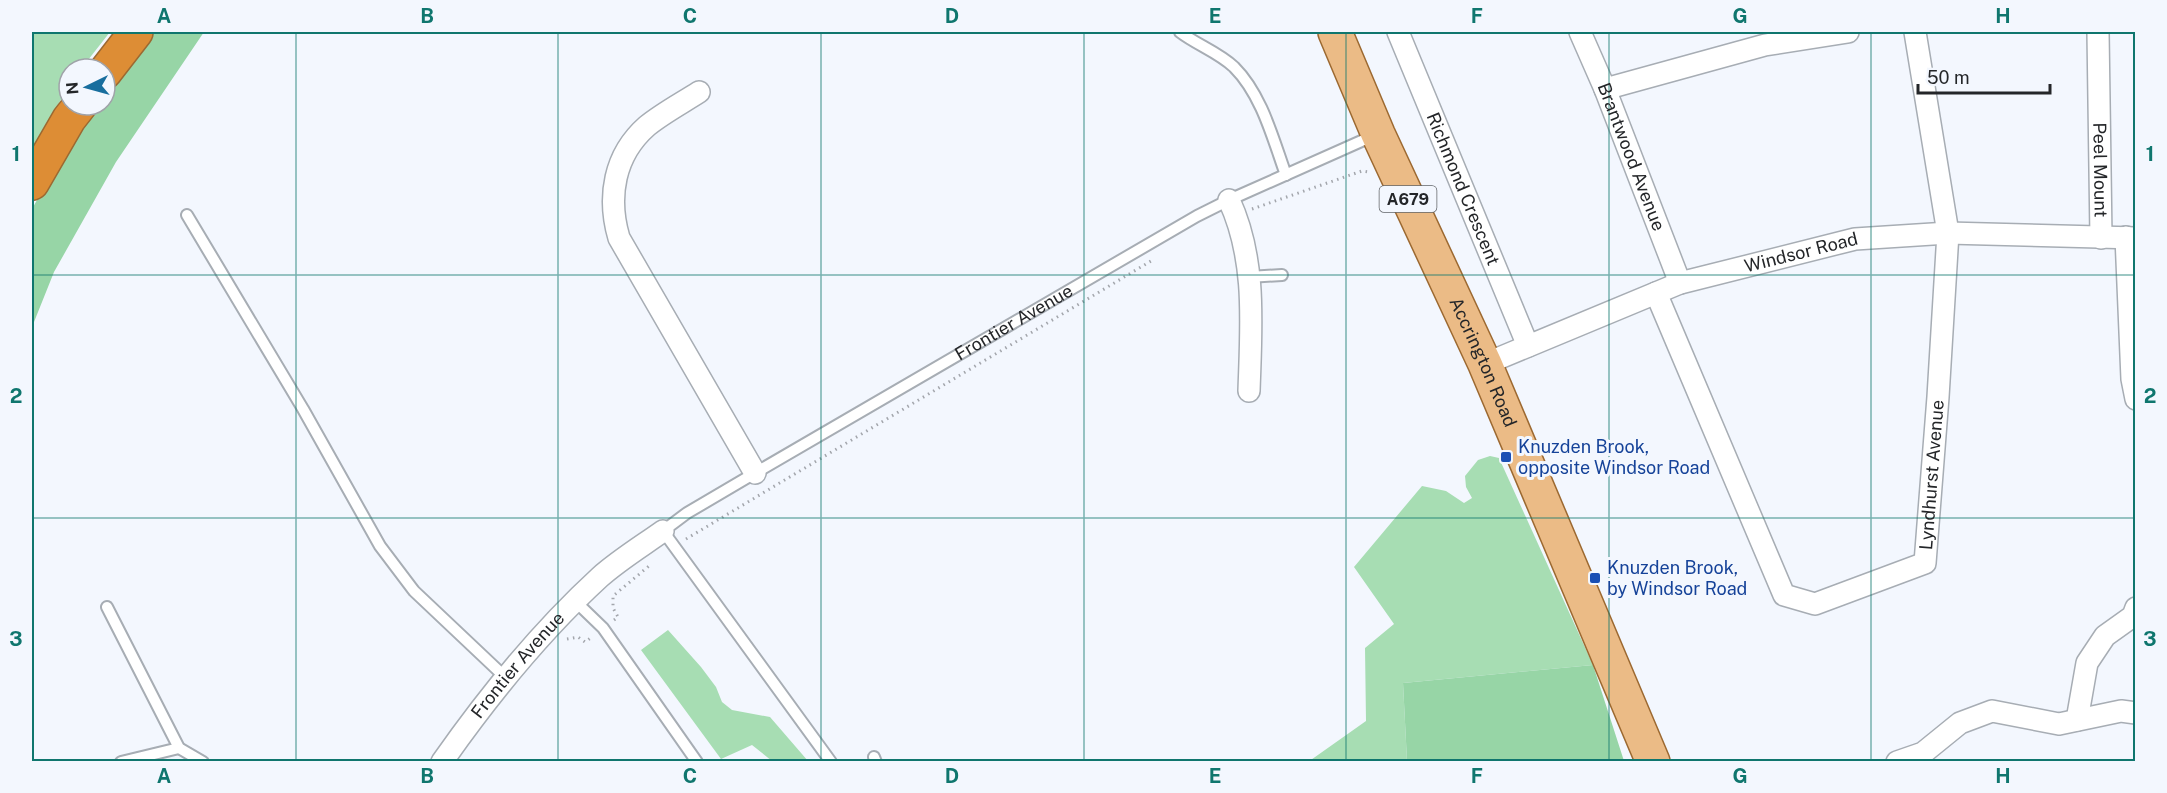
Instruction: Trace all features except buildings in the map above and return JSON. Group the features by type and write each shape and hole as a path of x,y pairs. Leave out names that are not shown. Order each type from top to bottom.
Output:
{"highway":[{"path":"117,57 136,32"},
{"path":"32,183 71,117"}],"main road":[{"name":"Accrington Road","path":"1335,32 1378,134 1485,364 1653,762"}],"street":[{"name":"Richmond Crescent","path":"1398,32 1528,346"},
{"name":"Brantwood Avenue","path":"1580,32 1605,89 1680,283"},
{"path":"1605,89 1762,38 1848,32"},
{"path":"1915,32 1948,233"},
{"name":"Peel Mount","path":"2098,32 2101,238"},
{"path":"699,92 660,116 646,128 623,158 614,184 612,202 614,220 619,238 755,473"},
{"path":"1232,206 1243,241 1249,277 1250,391"},
{"name":"Windsor Road","path":"1485,364 1680,283 1856,239 1948,233 2131,238"},
{"name":"Lyndhurst Avenue","path":"1656,293 1784,595 1815,604 1925,563 1948,233"},
{"path":"2131,238 2132,379 2136,399"},
{"name":"Frontier Avenue","path":"442,762 484,702 540,637 575,601 601,576 669,538"},
{"path":"2077,720 2087,663 2105,636 2133,616 2136,608"},
{"path":"1897,762 1923,753 1960,723 1992,711 2059,724 2121,711 2136,713"}],"lane":[{"path":"1180,32 1233,67 1245,82 1254,95 1286,175"},
{"name":"Frontier Avenue","path":"669,538 687,513 1176,228 1232,206 1286,175 1378,134"},
{"path":"187,215 303,409 380,546 414,591 506,677"},
{"path":"1249,277 1282,275"},
{"path":"669,538 831,762"},
{"path":"575,601 603,628 697,762"},
{"path":"106,607 179,748 202,762"},
{"path":"121,762 179,748"}],"path":[{"path":"1232,206 1310,190 1362,171 1369,172 1374,177"},
{"path":"560,642 570,637 578,637 585,642 618,617 613,608 613,596 669,538 1151,261"}],"green space":[{"path":"32,32 110,32 90,57 57,57 57,106 32,149"},
{"path":"150,32 204,32 116,162 54,272 32,327 32,209 87,117 117,117 117,75"},
{"path":"1490,456 1499,458 1593,665 1403,683 1407,761 1308,762 1366,721 1365,648 1394,624 1354,567 1422,486 1446,491 1464,503 1472,498 1466,487 1465,476 1478,460"},
{"path":"668,630 716,687 722,702 732,710 770,717 808,761 772,761 752,745 721,759 641,650"},
{"path":"1593,665 1624,761 1407,761 1403,683"}],"place":[{"name":"Knuzden Brook, opposite Windsor Road","path":"1506,457"},
{"name":"Knuzden Brook, by Windsor Road","path":"1595,578"}]}
